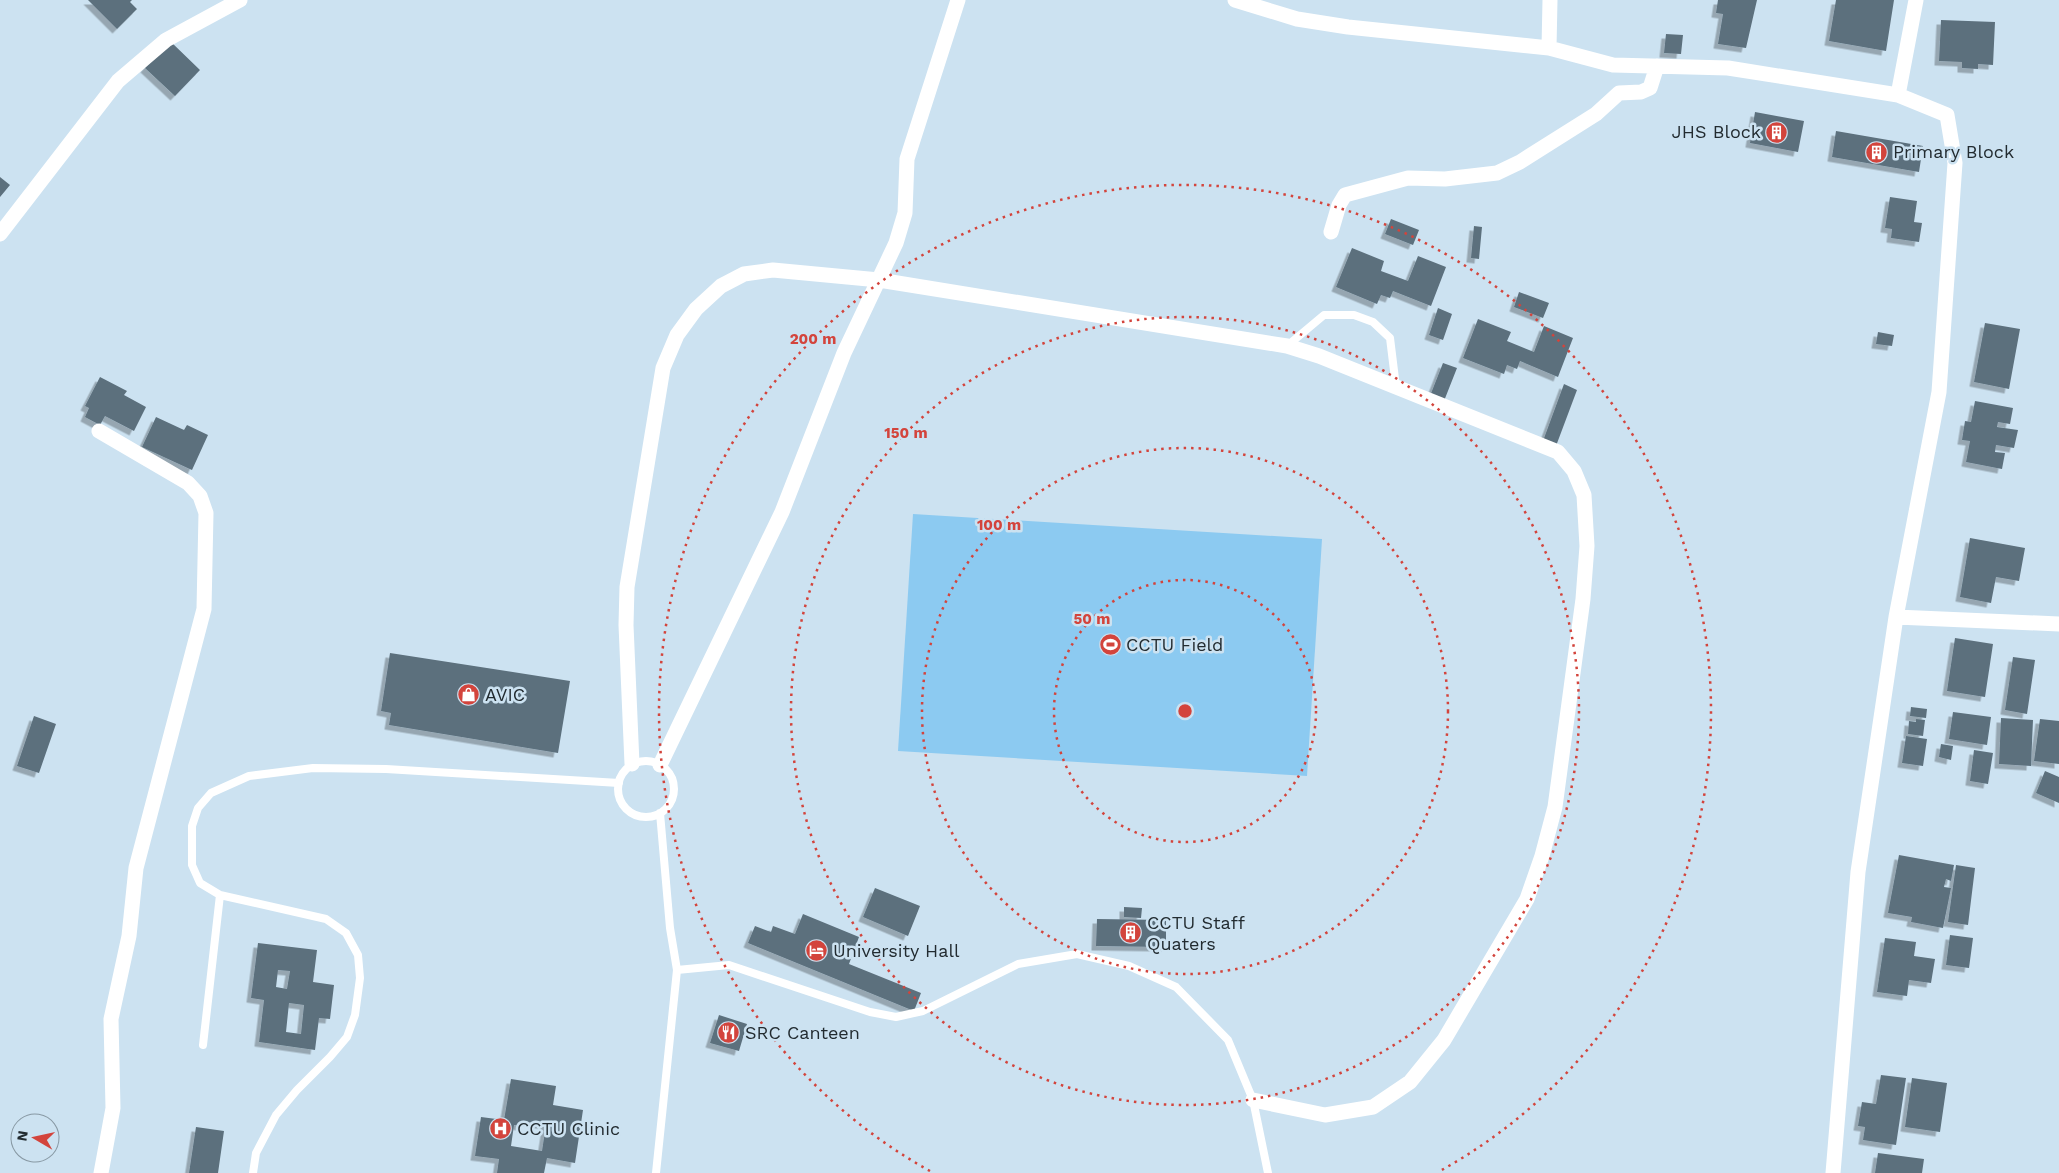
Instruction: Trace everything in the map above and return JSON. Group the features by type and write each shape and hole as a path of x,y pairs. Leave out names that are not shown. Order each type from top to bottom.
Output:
{"street":[{"path":"0,234 118,81 166,40 240,0"},
{"path":"660,765 782,512 840,362 896,243 905,213 907,159 958,0"},
{"path":"1235,0 1297,19 1348,27 1549,48 1613,65 1728,68 1898,95 1947,115 1955,163 1939,392 1896,617 1858,872 1833,1173"},
{"path":"1549,48 1550,0"},
{"path":"1898,95 1916,0"},
{"path":"1331,232 1339,205 1345,194 1408,178 1445,179 1497,173 1520,162 1596,114 1619,93 1641,92 1650,88 1657,66"},
{"path":"632,764 626,626 627,587 663,368 677,334 696,309 721,286 744,274 773,270 880,280 1287,346 1319,356 1558,452 1574,471 1584,495 1587,546 1583,599 1555,808 1528,899 1444,1040 1410,1082 1374,1107 1325,1115 1253,1100"},
{"path":"99,431 188,483 200,496 206,513 204,609 136,868 129,936 111,1018 112,1108 101,1173"},
{"path":"1896,617 2059,624"}],"lane":[{"path":"1287,346 1324,316 1354,315 1373,322 1390,338 1396,387"},
{"path":"642,761 660,765 668,771 674,789 672,798 660,813 650,816 639,816 629,811 622,803 618,793 618,782 626,769 632,764 642,761"},
{"path":"252,1173 256,1153 276,1115 347,1037 355,1015 360,978 358,955 346,933 326,919 220,895 200,884 192,865 192,826 198,808 211,794 249,776 313,768 386,769 618,782"},
{"path":"656,1173 678,970 670,928 660,813"},
{"path":"203,1044 220,895"},
{"path":"678,970 729,965 870,1012 896,1017 923,1011 1018,964 1077,954 1129,966 1176,987 1228,1040 1253,1100 1268,1173"}],"shaded area":[{"name":"CCTU Field","path":"913,514 1322,539 1307,776 898,751"}],"building":[{"path":"88,0 132,0 130,2 137,9 117,29"},
{"path":"1718,0 1757,0 1746,48 1718,44 1723,14 1716,13"},
{"path":"1836,0 1894,0 1886,51 1829,41"},
{"path":"1941,20 1995,22 1993,65 1978,64 1978,69 1962,68 1962,62 1939,61"},
{"path":"1666,34 1683,35 1681,54 1664,53"},
{"path":"170,41 200,70 175,96 145,68"},
{"name":"JHS Block","path":"1755,112 1804,121 1798,152 1750,143"},
{"name":"Primary Block","path":"1836,131 1923,146 1919,172 1832,157"},
{"path":"0,177 10,185 0,197"},
{"path":"1890,197 1917,201 1914,222 1922,223 1919,242 1891,238 1892,229 1885,228"},
{"path":"1391,219 1419,230 1413,245 1385,234"},
{"path":"1474,226 1482,227 1479,259 1471,258"},
{"path":"1352,248 1384,261 1381,271 1408,281 1418,256 1446,267 1431,306 1393,291 1390,298 1381,295 1377,304 1336,287"},
{"path":"1519,292 1549,303 1543,318 1514,307"},
{"path":"1438,308 1452,314 1443,340 1429,335"},
{"path":"1478,319 1511,332 1507,341 1534,352 1544,326 1573,338 1558,377 1520,361 1517,369 1507,365 1504,374 1463,358"},
{"path":"1985,323 2020,329 2009,389 1974,382"},
{"path":"1878,332 1894,335 1892,346 1876,344"},
{"path":"1443,363 1457,368 1444,401 1430,396"},
{"path":"100,377 127,391 124,395 146,407 134,431 105,416 100,425 85,417 89,408 85,406"},
{"path":"1564,384 1577,390 1556,446 1543,441"},
{"path":"1975,401 2013,408 2010,424 1998,422 1997,427 2018,430 2014,448 1996,445 1995,452 2005,453 2002,469 1966,462 1970,441 1962,440 1965,421 1971,422"},
{"path":"156,417 184,430 187,425 208,435 192,470 142,447"},
{"path":"1970,538 2025,548 2019,581 1996,577 1991,603 1960,597"},
{"path":"1955,638 1993,644 1985,697 1947,691"},
{"path":"390,653 570,681 558,753 389,725 391,713 381,711"},
{"path":"2013,657 2035,660 2027,714 2005,710"},
{"path":"1911,707 1927,709 1926,718 1910,716"},
{"path":"1953,712 1991,717 1987,745 1949,739"},
{"path":"34,716 56,724 39,773 17,766"},
{"path":"2001,718 2033,720 2031,766 1999,764"},
{"path":"1916,719 1925,720 1923,736 1908,734 1909,721 1916,722"},
{"path":"2040,719 2059,721 2059,764 2034,761"},
{"path":"1906,736 1927,739 1923,766 1902,763"},
{"path":"1941,744 1953,746 1951,760 1939,757"},
{"path":"1974,750 1993,753 1988,784 1970,781"},
{"path":"2045,771 2059,777 2059,803 2036,793"},
{"path":"1899,855 1954,865 1951,881 1946,879 1944,887 1951,888 1943,928 1911,922 1912,917 1888,913"},
{"path":"1956,865 1975,868 1968,925 1948,922"},
{"path":"875,888 920,906 908,936 863,917"},
{"path":"1124,907 1142,908 1141,918 1124,917"},
{"path":"803,914 859,937 849,964 921,993 914,1011 748,943 755,926 771,932 773,926 795,934"},
{"name":"CCTU Staff Quaters","path":"1097,919 1166,920 1166,947 1096,946"},
{"path":"1950,935 1973,938 1969,968 1946,965"},
{"path":"1885,938 1916,942 1914,956 1935,959 1931,983 1909,980 1907,996 1877,992"},
{"path":"258,943 317,950 313,982 334,985 330,1019 319,1018 315,1050 259,1042 264,1000 251,998","holes":["278,970 290,971 287,989 276,987","289,1003 304,1005 301,1034 286,1032"]},
{"name":"SRC Canteen","path":"719,1015 747,1024 739,1051 710,1043"},
{"path":"1881,1075 1906,1078 1896,1145 1863,1140 1865,1127 1858,1126 1862,1102 1876,1104"},
{"path":"1912,1078 1947,1083 1940,1132 1905,1127"},
{"path":"511,1079 556,1086 553,1105 583,1110 575,1163 547,1158 544,1173 497,1173 499,1159 475,1156 481,1117 504,1120","holes":["523,1121 546,1125 542,1151 511,1146 514,1125 523,1126"]},
{"path":"196,1127 224,1131 218,1173 189,1173"},
{"path":"1878,1153 1924,1159 1922,1173 1875,1173"}],"place":[{"name":"JHS Block","path":"1777,132"},
{"name":"Primary Block","path":"1877,152"},
{"name":"CCTU Field","path":"1110,645"},
{"name":"AVIC","path":"469,695"},
{"name":"CCTU Staff Quaters","path":"1131,933"},
{"name":"University Hall","path":"817,951"},
{"name":"SRC Canteen","path":"729,1033"},
{"name":"CCTU Clinic","path":"501,1129"}]}
